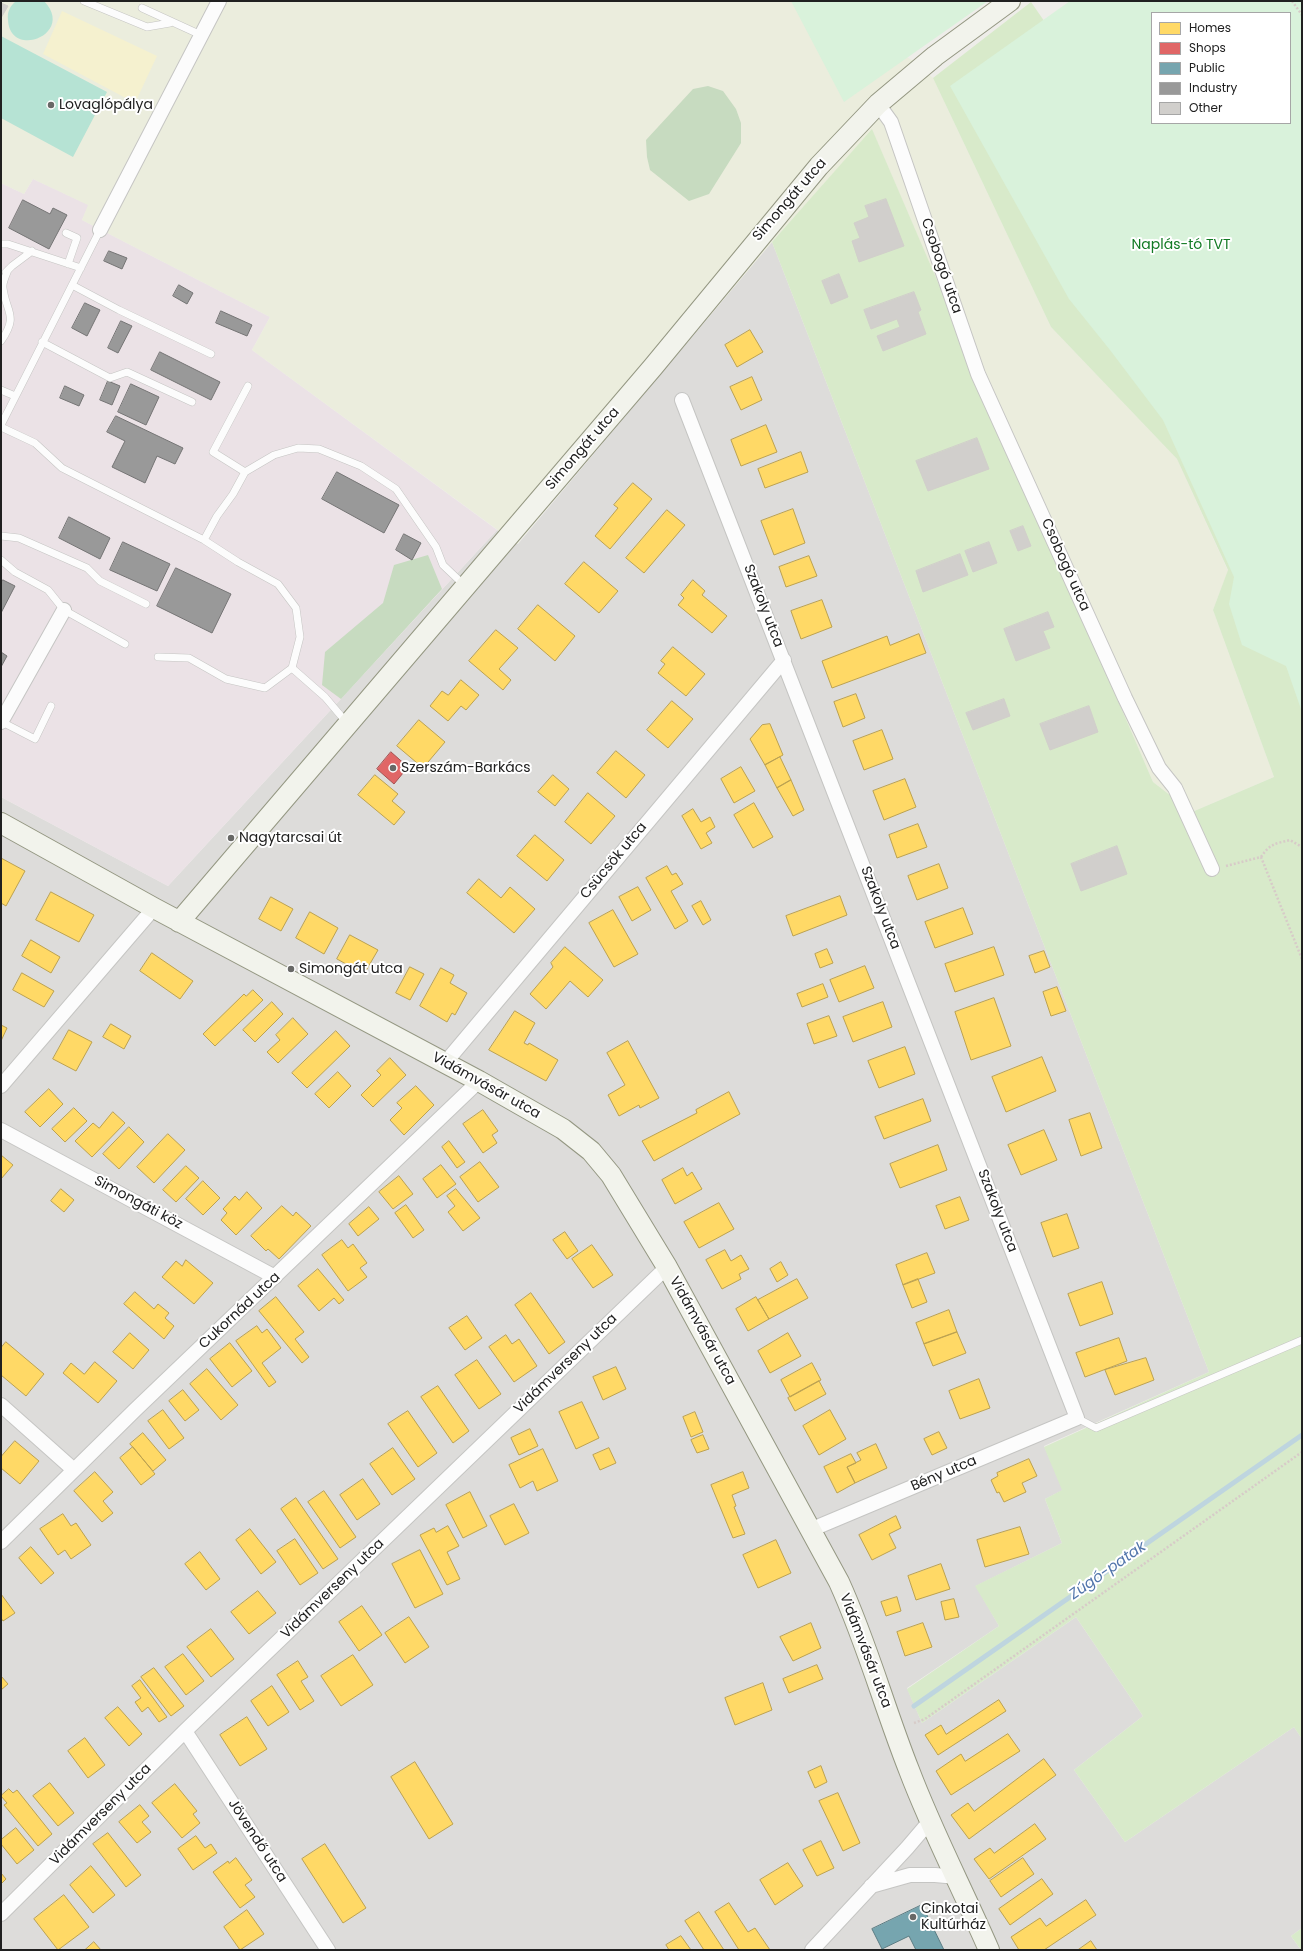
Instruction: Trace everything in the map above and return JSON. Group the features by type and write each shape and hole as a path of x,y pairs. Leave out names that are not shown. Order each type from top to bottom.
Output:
{"main road":[{"name":"Simongát utca","path":"179,922 654,367 819,166 878,104 935,56 1010,1"},
{"path":"1,823 179,922"},
{"name":"Vidámvásár utca","path":"179,922 479,1081 563,1129 591,1152 611,1174 667,1267 839,1582 857,1622 893,1727 930,1821 957,1877 989,1950"}],"street":[{"path":"100,230 218,1"},
{"name":"Csobogó utca","path":"878,104 891,122 978,374 1125,698 1159,768 1175,788 1212,869"},
{"name":"Szakoly utca","path":"682,400 1077,1418"},
{"path":"1,722 64,610"},
{"name":"Csücsök utca","path":"445,1063 784,660"},
{"path":"1,1086 154,908"},
{"name":"Cukornád utca","path":"1,1542 479,1081"},
{"name":"Simongáti köz","path":"1,1130 275,1277"},
{"name":"Vidámverseny utca","path":"1,1914 185,1731 667,1267"},
{"path":"1,1405 74,1470"},
{"name":"Bény utca","path":"810,1530 1077,1418"},
{"name":"Jövendő utca","path":"185,1731 328,1950"},
{"path":"812,1950 930,1821"},
{"path":"871,1886 910,1875 957,1877"}],"lane":[{"path":"84,1 147,27 170,23"},
{"path":"142,8 170,23 201,36"},
{"path":"100,230 42,342 1,426 35,443 62,468 204,540 238,562 278,584 296,608 300,637 292,668 265,688 226,679 189,658 158,657"},
{"path":"66,233 77,238 68,264"},
{"path":"1,244 8,244 32,251 81,268"},
{"path":"1,278 8,270 32,251"},
{"path":"1,341 9,329 11,313 2,287 8,270"},
{"path":"72,285 118,310 211,354"},
{"path":"42,342 110,378 127,372 192,402"},
{"path":"245,472 213,452 248,386"},
{"path":"1,390 15,396"},
{"path":"204,540 245,472 274,454 298,448 319,449 361,466 396,489 436,547 443,565 466,586"},
{"path":"1,536 19,538 87,568 100,581 146,604"},
{"path":"1,560 15,572 48,590 64,610 125,644"},
{"path":"292,668 325,697 348,724"},
{"path":"1,722 36,739 51,706"},
{"path":"1077,1418 1096,1428 1302,1340"}],"path":[{"path":"1292,1 1302,15"},
{"path":"1212,869 1261,857 1268,846 1276,843 1290,840 1302,847"},
{"path":"1261,857 1302,959"},
{"path":"914,1723 925,1720 1302,1452"}],"shaded area":[{"path":"33,179 89,205 82,220 270,317 252,350 497,530 168,886 1,797 1,183 24,194"},
{"path":"772,242 1209,1372 1044,1446 1063,1490 1045,1499 1062,1543 976,1586 999,1626 907,1688 922,1723 1076,1617 1143,1716 1074,1770 1125,1842 1294,1727 1302,1739 1302,1928 1291,1936 1301,1950 1,1950 1,797 168,886 497,530 518,544"}],"green space":[{"path":"1,1 816,1 915,62 933,78 1051,327 1177,459 1228,571 1213,610 1274,777 1192,812 1153,782 872,130 772,242 517,544 252,350 270,317 82,220 88,205 33,179 24,194 1,183"},
{"path":"16,1 44,1 52,13 52,24 47,32 39,38 29,40 19,39 11,32 8,14"},
{"path":"791,1 988,1 844,102"},
{"name":"Naplás-tó TVT","path":"1070,1 1302,1 1302,712 1286,666 1242,645 1229,604 1234,577 1163,420 1069,299 950,86"},
{"path":"1031,2 1302,393 1302,1739 1294,1727 1125,1842 1074,1770 1143,1716 1076,1617 922,1723 907,1689 999,1626 975,1586 1062,1543 1045,1499 1062,1490 1044,1447 1209,1372 772,242 872,129 1153,782 1192,812 1274,777 1213,610 1228,570 1177,459 1051,327 933,78"},
{"name":"Lovaglópálya","path":"1,36 107,92 73,157 1,118"},
{"path":"708,86 723,91 736,109 741,123 741,143 709,194 689,201 650,170 647,157 646,140 693,89"},
{"path":"428,555 442,589 341,699 322,685 325,652 383,603 394,565"},
{"path":"1302,1928 1302,1950 1301,1950 1291,1936"}],"sand":[{"path":"62,11 157,56 135,103 43,54"}],"building: Homes":[{"path":"750,330 763,352 737,367 725,345"},
{"path":"752,377 762,400 741,410 730,387"},
{"path":"766,425 777,452 741,466 731,440"},
{"path":"801,452 808,472 765,488 758,469"},
{"path":"633,483 652,499 610,549 595,536 618,508 614,505"},
{"path":"793,509 805,543 774,555 761,521"},
{"path":"667,510 685,525 644,573 626,558"},
{"path":"809,556 817,576 786,587 779,567"},
{"path":"584,562 618,591 599,613 565,584"},
{"path":"693,580 705,591 702,595 727,616 712,633 678,605 684,598 681,595"},
{"path":"822,600 832,627 801,639 791,611"},
{"path":"538,605 575,636 555,661 518,629"},
{"path":"496,630 518,648 499,669 511,680 503,690 469,661"},
{"path":"919,634 926,653 832,688 822,661 887,636 890,645"},
{"path":"673,647 705,674 686,696 658,673 665,664 661,661"},
{"path":"461,680 479,695 466,710 461,706 448,721 430,706 442,691 448,695"},
{"path":"856,694 865,718 843,727 834,702"},
{"path":"672,701 693,719 668,748 647,730"},
{"path":"419,720 445,742 423,768 397,746"},
{"path":"770,724 783,755 765,765 750,739 762,725"},
{"path":"882,730 893,759 864,770 853,741"},
{"path":"616,751 645,775 626,798 597,773"},
{"path":"780,757 791,780 777,788 765,765"},
{"path":"741,767 755,791 734,803 721,779"},
{"path":"375,775 398,794 392,801 405,812 394,825 358,795"},
{"path":"553,775 569,789 555,806 538,792"},
{"path":"905,779 916,807 884,820 873,791"},
{"path":"791,780 804,810 793,816 777,788"},
{"path":"588,793 615,816 591,844 565,822"},
{"path":"754,803 773,837 753,848 734,815"},
{"path":"693,809 701,822 710,817 715,827 706,833 712,843 701,849 682,816"},
{"path":"918,824 927,847 897,858 889,835"},
{"path":"535,835 564,860 547,881 517,856"},
{"path":"1,858 25,871 6,906 1,903"},
{"path":"939,864 948,888 917,900 908,876"},
{"path":"667,866 672,875 676,873 683,884 671,891 688,921 675,929 646,878"},
{"path":"479,879 501,898 510,887 535,909 514,933 467,893"},
{"path":"638,887 651,910 632,921 619,897"},
{"path":"51,892 94,915 79,942 36,920"},
{"path":"840,896 847,915 793,936 786,916"},
{"path":"271,897 293,909 281,931 259,919"},
{"path":"701,901 711,920 703,925 692,906"},
{"path":"963,908 973,934 935,948 925,922"},
{"path":"613,910 638,954 614,967 589,923"},
{"path":"310,912 338,928 324,954 296,938"},
{"path":"350,935 378,950 364,974 337,959"},
{"path":"31,940 60,957 51,973 22,956"},
{"path":"565,947 603,980 588,997 570,981 546,1009 530,994 553,967 551,963"},
{"path":"994,947 1004,975 955,992 945,964"},
{"path":"827,949 833,963 820,968 815,954"},
{"path":"1044,951 1050,967 1035,973 1029,956"},
{"path":"152,953 193,981 180,999 140,971"},
{"path":"865,966 874,988 839,1002 830,980"},
{"path":"410,967 424,974 410,1000 396,993"},
{"path":"441,968 454,975 450,983 467,993 455,1015 452,1013 447,1022 420,1006"},
{"path":"22,973 54,991 44,1007 13,990"},
{"path":"823,984 828,997 802,1007 797,994"},
{"path":"1057,987 1066,1011 1051,1016 1043,992"},
{"path":"253,990 263,1000 215,1046 203,1034 244,994 246,996"},
{"path":"994,998 1011,1046 971,1060 955,1012"},
{"path":"272,1002 283,1014 255,1042 243,1030"},
{"path":"883,1002 892,1027 853,1042 843,1017"},
{"path":"515,1011 535,1023 524,1043 528,1045 529,1043 558,1060 546,1081 489,1050"},
{"path":"829,1016 837,1036 814,1044 807,1024"},
{"path":"293,1018 308,1034 278,1063 267,1052 280,1040 276,1035"},
{"path":"111,1024 131,1036 124,1049 103,1037"},
{"path":"1,1025 7,1028 1,1041"},
{"path":"69,1030 92,1042 76,1071 53,1059"},
{"path":"336,1031 350,1046 307,1088 292,1073"},
{"path":"628,1041 659,1098 640,1108 639,1105 619,1116 608,1095 625,1085 607,1053"},
{"path":"905,1047 915,1074 879,1088 868,1061"},
{"path":"1042,1057 1056,1091 1006,1112 992,1077"},
{"path":"390,1058 406,1075 373,1107 361,1095 381,1075 377,1071"},
{"path":"338,1072 351,1086 329,1108 315,1094"},
{"path":"416,1086 434,1105 404,1135 390,1120 402,1108 397,1103"},
{"path":"49,1089 63,1104 40,1127 25,1112"},
{"path":"729,1092 740,1114 654,1161 642,1141 697,1113 696,1110"},
{"path":"923,1099 931,1121 884,1139 875,1117"},
{"path":"74,1108 87,1121 65,1142 52,1129"},
{"path":"483,1110 498,1131 492,1135 497,1143 483,1153 463,1124"},
{"path":"113,1112 125,1123 92,1157 75,1141 93,1123 99,1128"},
{"path":"1090,1113 1102,1148 1081,1156 1069,1120"},
{"path":"129,1127 144,1142 119,1169 103,1154"},
{"path":"1044,1130 1057,1160 1021,1175 1008,1145"},
{"path":"168,1134 185,1150 154,1183 137,1167"},
{"path":"449,1141 465,1162 457,1168 442,1147"},
{"path":"938,1145 947,1170 900,1188 890,1164"},
{"path":"1,1155 13,1165 1,1179"},
{"path":"480,1162 499,1187 478,1202 460,1177"},
{"path":"441,1165 456,1184 437,1198 423,1179"},
{"path":"186,1166 199,1178 176,1202 163,1190"},
{"path":"683,1168 687,1176 692,1172 702,1189 675,1204 662,1180"},
{"path":"399,1176 413,1194 393,1209 379,1192"},
{"path":"203,1181 220,1198 203,1215 186,1199"},
{"path":"61,1189 74,1200 64,1212 51,1201"},
{"path":"456,1189 480,1218 463,1231 448,1212 455,1206 447,1196"},
{"path":"247,1192 262,1208 236,1235 221,1220 227,1213 223,1209 235,1196 239,1200"},
{"path":"960,1197 969,1220 945,1229 936,1206"},
{"path":"719,1203 734,1229 699,1248 684,1222"},
{"path":"406,1205 424,1230 413,1238 395,1213"},
{"path":"282,1206 293,1216 296,1212 311,1226 279,1259 268,1249 266,1251 251,1236"},
{"path":"369,1207 379,1219 358,1236 349,1224"},
{"path":"1067,1214 1079,1248 1053,1257 1041,1223"},
{"path":"565,1232 578,1251 567,1259 553,1240"},
{"path":"342,1240 348,1248 353,1244 367,1263 360,1268 367,1277 348,1291 322,1255"},
{"path":"592,1245 613,1275 593,1288 572,1259"},
{"path":"725,1250 731,1261 741,1255 749,1269 739,1274 741,1279 722,1289 706,1260"},
{"path":"927,1253 935,1273 903,1285 896,1265"},
{"path":"186,1260 213,1283 194,1304 162,1277 176,1261 182,1266"},
{"path":"781,1262 788,1275 777,1282 770,1269"},
{"path":"318,1269 344,1300 339,1304 334,1298 319,1311 298,1286"},
{"path":"797,1279 808,1298 769,1319 758,1300"},
{"path":"918,1279 927,1302 912,1308 903,1285"},
{"path":"1102,1282 1113,1314 1080,1326 1068,1294"},
{"path":"135,1292 154,1309 158,1304 169,1313 165,1318 174,1326 164,1339 124,1304"},
{"path":"531,1293 565,1342 549,1354 515,1305"},
{"path":"276,1297 304,1332 295,1339 309,1357 302,1363 259,1311"},
{"path":"756,1297 769,1319 748,1331 736,1309"},
{"path":"949,1310 957,1332 924,1344 916,1323"},
{"path":"467,1316 482,1338 465,1350 449,1328"},
{"path":"257,1326 262,1333 267,1329 281,1348 262,1363 276,1382 269,1387 236,1341"},
{"path":"957,1332 966,1353 933,1366 924,1344"},
{"path":"130,1333 149,1350 133,1369 113,1352"},
{"path":"788,1333 801,1356 770,1373 758,1351"},
{"path":"506,1335 512,1344 519,1339 537,1366 514,1382 489,1347"},
{"path":"1119,1338 1127,1361 1085,1377 1076,1353"},
{"path":"6,1342 44,1374 26,1396 1,1375 1,1348"},
{"path":"230,1343 252,1371 232,1387 210,1359"},
{"path":"1146,1358 1154,1380 1115,1395 1105,1370"},
{"path":"477,1360 501,1394 479,1409 455,1375"},
{"path":"95,1362 117,1381 98,1403 63,1373 71,1363 84,1374"},
{"path":"812,1363 821,1380 790,1397 781,1380"},
{"path":"616,1367 626,1389 603,1400 593,1377"},
{"path":"207,1369 238,1405 221,1420 190,1384"},
{"path":"979,1379 990,1408 960,1419 949,1391"},
{"path":"819,1381 826,1394 795,1411 788,1398"},
{"path":"438,1386 469,1431 453,1443 421,1397"},
{"path":"183,1390 199,1410 185,1421 169,1401"},
{"path":"582,1402 599,1438 576,1449 559,1412"},
{"path":"163,1410 184,1438 169,1449 148,1421"},
{"path":"830,1410 846,1439 819,1455 803,1426"},
{"path":"408,1411 437,1453 418,1467 388,1424"},
{"path":"695,1412 703,1432 691,1437 683,1417"},
{"path":"530,1429 538,1446 519,1455 511,1438"},
{"path":"939,1432 947,1448 932,1455 924,1439"},
{"path":"143,1433 166,1460 153,1471 130,1444"},
{"path":"703,1435 709,1449 697,1453 691,1440"},
{"path":"15,1441 39,1461 20,1484 1,1468 1,1457"},
{"path":"876,1444 887,1468 855,1483 847,1467 861,1460 857,1453"},
{"path":"133,1447 155,1474 141,1485 120,1458"},
{"path":"393,1448 415,1479 392,1495 370,1464"},
{"path":"609,1448 616,1463 600,1470 593,1455"},
{"path":"543,1449 558,1481 537,1491 533,1481 520,1488 509,1465"},
{"path":"851,1454 856,1463 847,1467 855,1483 837,1493 824,1467"},
{"path":"1029,1459 1037,1476 1022,1483 1026,1492 1004,1502 999,1492 997,1493 991,1480 998,1476 997,1473"},
{"path":"95,1472 113,1492 103,1501 113,1513 102,1522 74,1491"},
{"path":"743,1472 749,1488 732,1495 736,1506 734,1507 745,1534 733,1538 711,1485"},
{"path":"363,1479 380,1504 357,1520 340,1495"},
{"path":"324,1491 356,1537 340,1548 308,1502"},
{"path":"470,1492 487,1526 463,1538 446,1505"},
{"path":"296,1498 338,1559 323,1569 281,1509"},
{"path":"514,1504 529,1533 505,1545 490,1516"},
{"path":"63,1514 71,1526 76,1523 91,1545 71,1559 65,1550 58,1555 40,1529"},
{"path":"896,1516 901,1528 889,1534 896,1548 872,1560 859,1535"},
{"path":"448,1526 459,1546 447,1552 460,1579 447,1585 420,1535 434,1528 436,1532"},
{"path":"1020,1527 1029,1554 985,1567 977,1540"},
{"path":"250,1529 276,1562 261,1574 236,1540"},
{"path":"295,1539 318,1573 300,1585 277,1551"},
{"path":"776,1540 791,1573 758,1588 743,1555"},
{"path":"31,1547 54,1573 41,1584 19,1558"},
{"path":"420,1550 443,1594 415,1608 392,1564"},
{"path":"200,1552 220,1579 206,1590 185,1564"},
{"path":"941,1564 950,1589 916,1600 908,1576"},
{"path":"258,1591 276,1613 249,1634 231,1612"},
{"path":"1,1594 15,1613 3,1621 1,1618"},
{"path":"897,1597 901,1611 886,1616 881,1602"},
{"path":"954,1599 959,1617 945,1620 941,1602"},
{"path":"362,1606 382,1635 359,1651 339,1622"},
{"path":"409,1617 429,1647 405,1663 385,1633"},
{"path":"811,1623 821,1648 793,1661 780,1637"},
{"path":"923,1623 932,1647 905,1656 897,1632"},
{"path":"211,1629 234,1659 211,1677 187,1647"},
{"path":"183,1654 204,1681 186,1695 165,1667"},
{"path":"353,1655 373,1685 341,1706 321,1676"},
{"path":"298,1661 308,1677 301,1681 314,1701 300,1710 277,1675"},
{"path":"817,1665 823,1679 789,1693 783,1679"},
{"path":"154,1668 184,1706 171,1716 141,1677"},
{"path":"1,1676 8,1684 1,1690"},
{"path":"140,1680 167,1717 159,1722 148,1707 142,1712 135,1702 141,1698 132,1686"},
{"path":"763,1683 772,1710 735,1725 725,1698"},
{"path":"272,1686 289,1712 268,1726 251,1701"},
{"path":"999,1700 1006,1711 938,1755 925,1735 941,1725 946,1734"},
{"path":"118,1707 142,1734 129,1746 105,1718"},
{"path":"247,1717 267,1749 240,1766 220,1735"},
{"path":"1008,1734 1020,1751 951,1795 936,1771 961,1754 965,1761"},
{"path":"85,1738 105,1765 88,1778 68,1751"},
{"path":"1044,1759 1056,1775 969,1839 951,1815 968,1803 974,1811"},
{"path":"415,1762 453,1824 429,1839 391,1777"},
{"path":"821,1766 827,1782 815,1788 808,1772"},
{"path":"50,1783 74,1813 58,1826 33,1796"},
{"path":"175,1784 197,1811 193,1814 200,1823 182,1838 152,1803"},
{"path":"9,1789 13,1793 17,1790 52,1834 38,1846 4,1805 7,1803 1,1796"},
{"path":"838,1793 860,1843 843,1851 819,1801"},
{"path":"140,1805 149,1816 142,1822 151,1832 137,1843 119,1822"},
{"path":"1035,1824 1046,1839 989,1879 974,1859 990,1848 994,1853"},
{"path":"16,1828 34,1850 17,1864 1,1844 1,1840"},
{"path":"108,1833 141,1875 126,1887 93,1844"},
{"path":"196,1836 205,1848 211,1844 217,1853 193,1870 178,1849"},
{"path":"821,1841 834,1868 817,1876 803,1850"},
{"path":"325,1844 366,1908 343,1923 302,1859"},
{"path":"236,1858 252,1880 245,1885 255,1897 240,1908 213,1872 228,1861 229,1863"},
{"path":"1023,1858 1034,1874 1001,1897 990,1881"},
{"path":"788,1863 803,1886 775,1905 760,1880"},
{"path":"91,1866 115,1895 93,1913 70,1885"},
{"path":"1,1873 6,1879 1,1884"},
{"path":"1042,1879 1053,1894 1010,1925 999,1909"},
{"path":"64,1895 89,1927 58,1950 34,1919"},
{"path":"1086,1900 1096,1915 1044,1950 1019,1950 1011,1937 1040,1918 1046,1926"},
{"path":"729,1903 748,1932 755,1928 770,1950 739,1950 715,1912"},
{"path":"247,1910 264,1934 240,1950 224,1927"},
{"path":"699,1912 724,1950 704,1950 685,1921"},
{"path":"681,1936 691,1950 669,1950 666,1945"},
{"path":"1091,1941 1097,1950 1078,1950"},
{"path":"94,1942 101,1950 85,1950"}],"building: Shops":[{"name":"Szerszám-Barkács","path":"391,752 408,767 394,784 377,769"}],"building: Public":[{"name":"Cinkotai Kultúrház","path":"922,1905 944,1950 916,1950 909,1936 882,1949 872,1929"}],"building: Industry":[{"path":"23,200 50,214 53,208 67,215 49,249 9,228"},
{"path":"109,251 127,258 122,269 104,261"},
{"path":"179,285 193,293 187,304 173,296"},
{"path":"85,303 100,310 87,336 72,328"},
{"path":"221,311 252,325 247,336 216,323"},
{"path":"121,321 132,326 118,353 108,348"},
{"path":"160,352 220,382 211,400 151,370"},
{"path":"108,381 120,386 112,405 100,400"},
{"path":"131,384 159,397 146,425 118,412"},
{"path":"65,386 84,395 79,406 60,398"},
{"path":"116,416 183,448 175,464 157,456 145,483 112,467 125,441 107,432"},
{"path":"337,472 399,505 384,533 322,499"},
{"path":"69,517 110,538 100,559 59,538"},
{"path":"404,534 421,543 412,560 396,550"},
{"path":"123,542 170,564 157,591 110,570"},
{"path":"176,568 231,594 212,633 157,606"},
{"path":"3,580 15,586 1,613 1,584"},
{"path":"1,652 7,656 1,667"}],"building: Other":[{"path":"1,3 8,6 1,18"},
{"path":"886,199 904,246 859,262 852,241 860,238 854,223 869,217 865,206"},
{"path":"839,274 848,297 831,304 822,281"},
{"path":"914,292 921,310 918,312 926,334 883,351 877,336 900,327 897,319 871,329 864,310"},
{"path":"977,438 989,469 928,491 916,461"},
{"path":"1023,526 1031,546 1018,551 1010,531"},
{"path":"989,542 997,563 973,572 965,551"},
{"path":"960,554 968,575 923,592 916,571"},
{"path":"1048,612 1054,627 1043,631 1050,648 1016,661 1004,629"},
{"path":"1004,699 1010,716 973,730 966,713"},
{"path":"1089,706 1098,732 1050,750 1040,724"},
{"path":"1117,846 1127,874 1081,891 1071,864"}],"waterway":[{"name":"Zúgó-patak","path":"914,1706 1302,1435"}],"place":[{"name":"Lovaglópálya","path":"51,105"},
{"name":"Szerszám-Barkács","path":"393,768"},
{"name":"Nagytarcsai út","path":"231,838"},
{"name":"Simongát utca","path":"291,969"},
{"name":"Cinkotai Kultúrház","path":"913,1917"}]}
